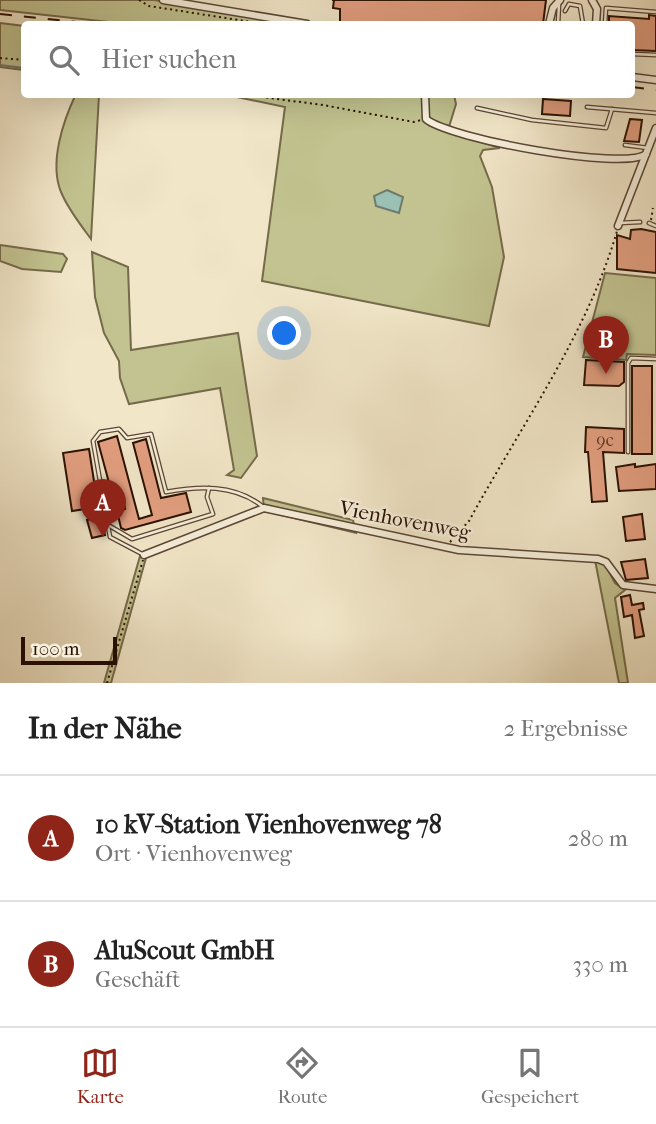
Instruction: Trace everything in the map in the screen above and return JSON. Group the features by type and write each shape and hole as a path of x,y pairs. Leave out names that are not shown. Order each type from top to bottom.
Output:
{"street":[{"path":"163,0 289,21"},
{"path":"550,21 553,8 560,0"},
{"path":"592,0 597,9 596,21"},
{"path":"635,77 656,80"},
{"path":"425,98 426,119 449,132 503,145 635,160 647,151"},
{"path":"619,224 656,128"},
{"path":"144,555 264,508"},
{"name":"Vienhovenweg","path":"264,508 444,547 598,559 606,562 623,585 656,589"}],"lane":[{"path":"558,21 560,0"},
{"path":"565,11 569,5 580,6 582,21"},
{"path":"605,21 606,8 656,12"},
{"path":"635,54 656,55"},
{"path":"587,107 656,113"},
{"path":"477,108 532,120 606,128 612,109"},
{"path":"625,145 647,151"},
{"path":"619,224 640,222"},
{"path":"650,222 656,226"},
{"path":"628,452 628,363 631,358 656,359"},
{"path":"144,555 110,537 93,441 100,432 119,429 127,438 151,434 166,492 201,486 243,494 264,508"},
{"path":"108,525 132,539 213,514 207,496 209,488"}],"path":[{"path":"139,0 149,6 245,21"},
{"path":"0,58 21,60"},
{"path":"270,98 414,122 426,119"},
{"path":"650,222 653,208"},
{"path":"444,547 469,521 579,324 602,276 619,224"},
{"path":"107,683 144,555"}],"green space":[{"path":"0,0 154,0 279,21 100,21 0,10"},
{"path":"0,23 21,26 21,70 0,67"},
{"path":"74,98 99,98 91,239 67,204 58,181 57,155 66,117"},
{"path":"242,98 455,98 456,104 449,127 428,125 500,148 483,150 480,156 492,187 504,257 489,326 262,281 285,107"},
{"path":"0,245 63,254 67,259 61,272 22,269 0,261"},
{"path":"92,252 128,267 131,350 238,333 257,456 241,478 227,475 234,470 220,388 129,404 120,378 119,361 104,333 95,297"},
{"path":"605,273 656,278 656,355 627,354 626,360 583,357"},
{"path":"263,498 353,520 356,533 269,512 264,510"},
{"path":"140,556 146,558 111,683 104,683"},
{"path":"595,560 604,562 615,583 625,590 615,598 628,683 619,683"}],"water":[{"path":"387,190 403,197 399,213 376,206 374,196"}],"building":[{"path":"334,0 546,0 543,21 340,21 340,9 333,8"},
{"path":"649,15 656,16 656,51 635,50 635,21 609,21 609,16 649,19"},
{"path":"543,99 571,101 570,116 542,114"},
{"path":"630,119 642,120 639,142 624,141"},
{"path":"631,230 656,232 656,273 617,269 617,235 630,239"},
{"path":"586,360 624,362 624,382 619,386 584,385"},
{"path":"632,366 652,366 652,454 632,454"},
{"path":"586,427 624,429 624,453 603,452 607,501 592,502 588,452 585,452"},
{"path":"117,436 139,519 152,515 133,443 146,439 161,498 186,493 191,512 125,530 121,528 117,511 125,509 124,503 115,505 98,442"},
{"path":"89,449 98,507 72,511 63,453"},
{"path":"635,464 635,467 656,464 656,489 619,491 616,467"},
{"path":"642,514 645,539 626,541 623,517"},
{"path":"100,516 105,535 92,538 87,520"},
{"path":"645,559 648,578 626,580 621,562"},
{"path":"630,595 632,605 643,603 644,609 639,610 644,636 635,638 632,615 624,617 621,597"}],"waterway":[{"path":"0,65 21,68"}],"railway":[{"path":"0,14 67,21"},
{"path":"635,87 656,90"}],"place":[{"name":"AluScout GmbH","path":"606,374"},
{"name":"10 kV-Station Vienhovenweg 78","path":"103,537"}]}
